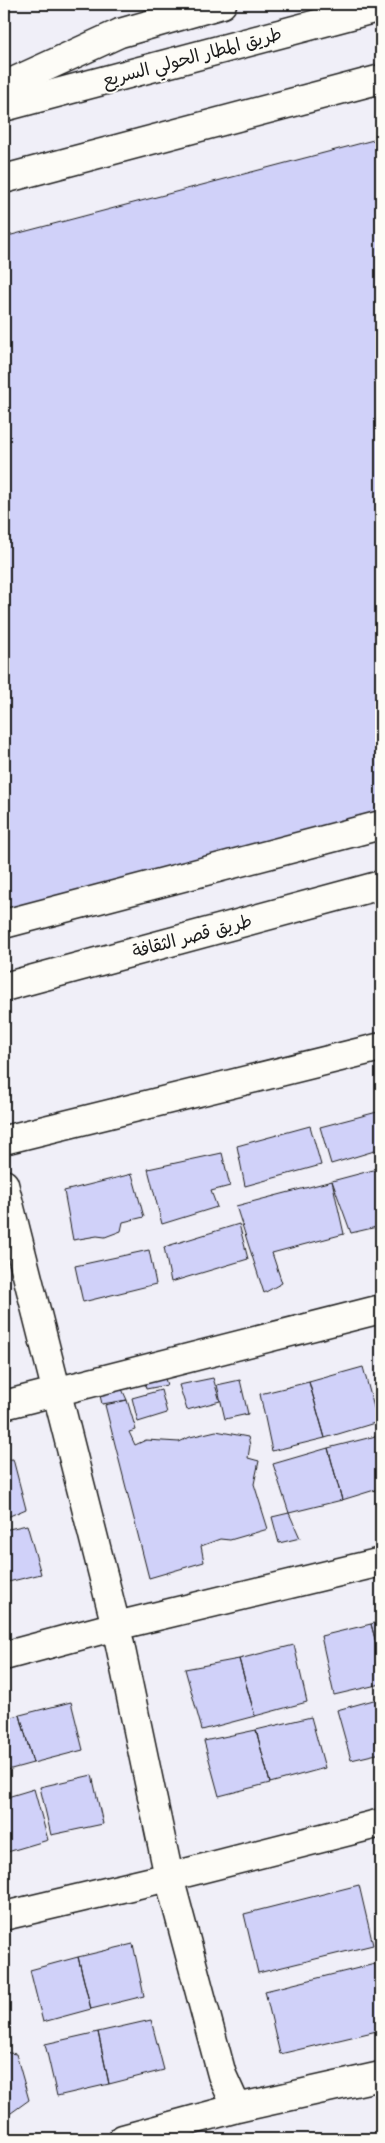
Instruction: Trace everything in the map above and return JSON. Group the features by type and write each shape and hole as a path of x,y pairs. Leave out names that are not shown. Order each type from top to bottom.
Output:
{"main road":[{"path":"4,86 120,32 222,4"},
{"name":"طريق المطار الحولي السريع","path":"4,107 381,7"},
{"path":"4,179 381,80"},
{"path":"4,924 381,825"},
{"name":"طريق قصر الثقافة","path":"4,987 381,886"},
{"path":"4,1140 381,1047"},
{"path":"4,1184 116,1626 169,1878 222,2075 237,2108"},
{"path":"4,1405 58,1393 381,1309"},
{"path":"4,1656 116,1626 381,1562"},
{"path":"4,1916 169,1878 381,1823"},
{"path":"123,2139 237,2108 381,2076"}],"building":[{"path":"381,138 381,815 4,909 4,237"},
{"path":"381,1111 381,1149 331,1164 320,1127"},
{"path":"310,1126 321,1165 245,1186 237,1146"},
{"path":"222,1153 230,1186 211,1191 217,1207 162,1224 148,1169"},
{"path":"381,1168 381,1226 351,1233 332,1181"},
{"path":"132,1174 144,1217 123,1222 121,1231 105,1237 97,1236 73,1240 64,1191"},
{"path":"332,1181 344,1234 272,1253 282,1283 264,1293 236,1206"},
{"path":"239,1224 248,1259 171,1282 164,1247"},
{"path":"149,1250 156,1284 83,1302 75,1266"},
{"path":"161,1366 167,1385 146,1389 142,1371"},
{"path":"363,1367 378,1422 325,1438 309,1382"},
{"path":"117,1378 127,1400 102,1404 98,1387"},
{"path":"213,1378 220,1401 187,1410 179,1385"},
{"path":"240,1380 248,1414 225,1419 217,1385"},
{"path":"309,1382 325,1438 272,1451 260,1394"},
{"path":"161,1390 167,1413 138,1422 132,1398"},
{"path":"127,1400 136,1430 129,1432 135,1445 146,1440 179,1442 190,1437 216,1431 248,1437 250,1445 248,1458 259,1461 254,1484 268,1529 230,1540 220,1539 201,1546 204,1562 149,1578 105,1405"},
{"path":"380,1435 381,1488 342,1500 328,1448"},
{"path":"328,1448 342,1500 289,1513 273,1464"},
{"path":"13,1459 26,1509 5,1518 4,1460"},
{"path":"289,1513 300,1538 279,1543 272,1517"},
{"path":"27,1525 41,1574 4,1583 4,1530"},
{"path":"381,1621 381,1661 371,1624"},
{"path":"371,1624 381,1661 381,1684 334,1695 321,1636"},
{"path":"294,1645 307,1702 255,1716 239,1659"},
{"path":"239,1659 255,1716 202,1730 185,1669"},
{"path":"381,1698 381,1753 351,1760 337,1710"},
{"path":"71,1702 83,1750 33,1763 20,1715"},
{"path":"20,1715 33,1763 4,1771 4,1719"},
{"path":"311,1717 325,1768 270,1783 256,1730"},
{"path":"256,1730 270,1783 219,1796 204,1741"},
{"path":"92,1775 103,1824 51,1835 40,1787"},
{"path":"34,1789 48,1840 4,1853 4,1798"},
{"path":"359,1885 373,1945 258,1973 244,1914"},
{"path":"133,1944 144,1996 91,2009 78,1957"},
{"path":"78,1957 91,2009 43,2022 30,1970"},
{"path":"375,1964 381,1990 381,2030 280,2054 265,1991"},
{"path":"4,2002 9,2029 4,2031"},
{"path":"151,2020 164,2070 109,2084 98,2032"},
{"path":"98,2032 109,2084 57,2096 45,2044"},
{"path":"4,2052 16,2054 29,2100 4,2118"}]}
